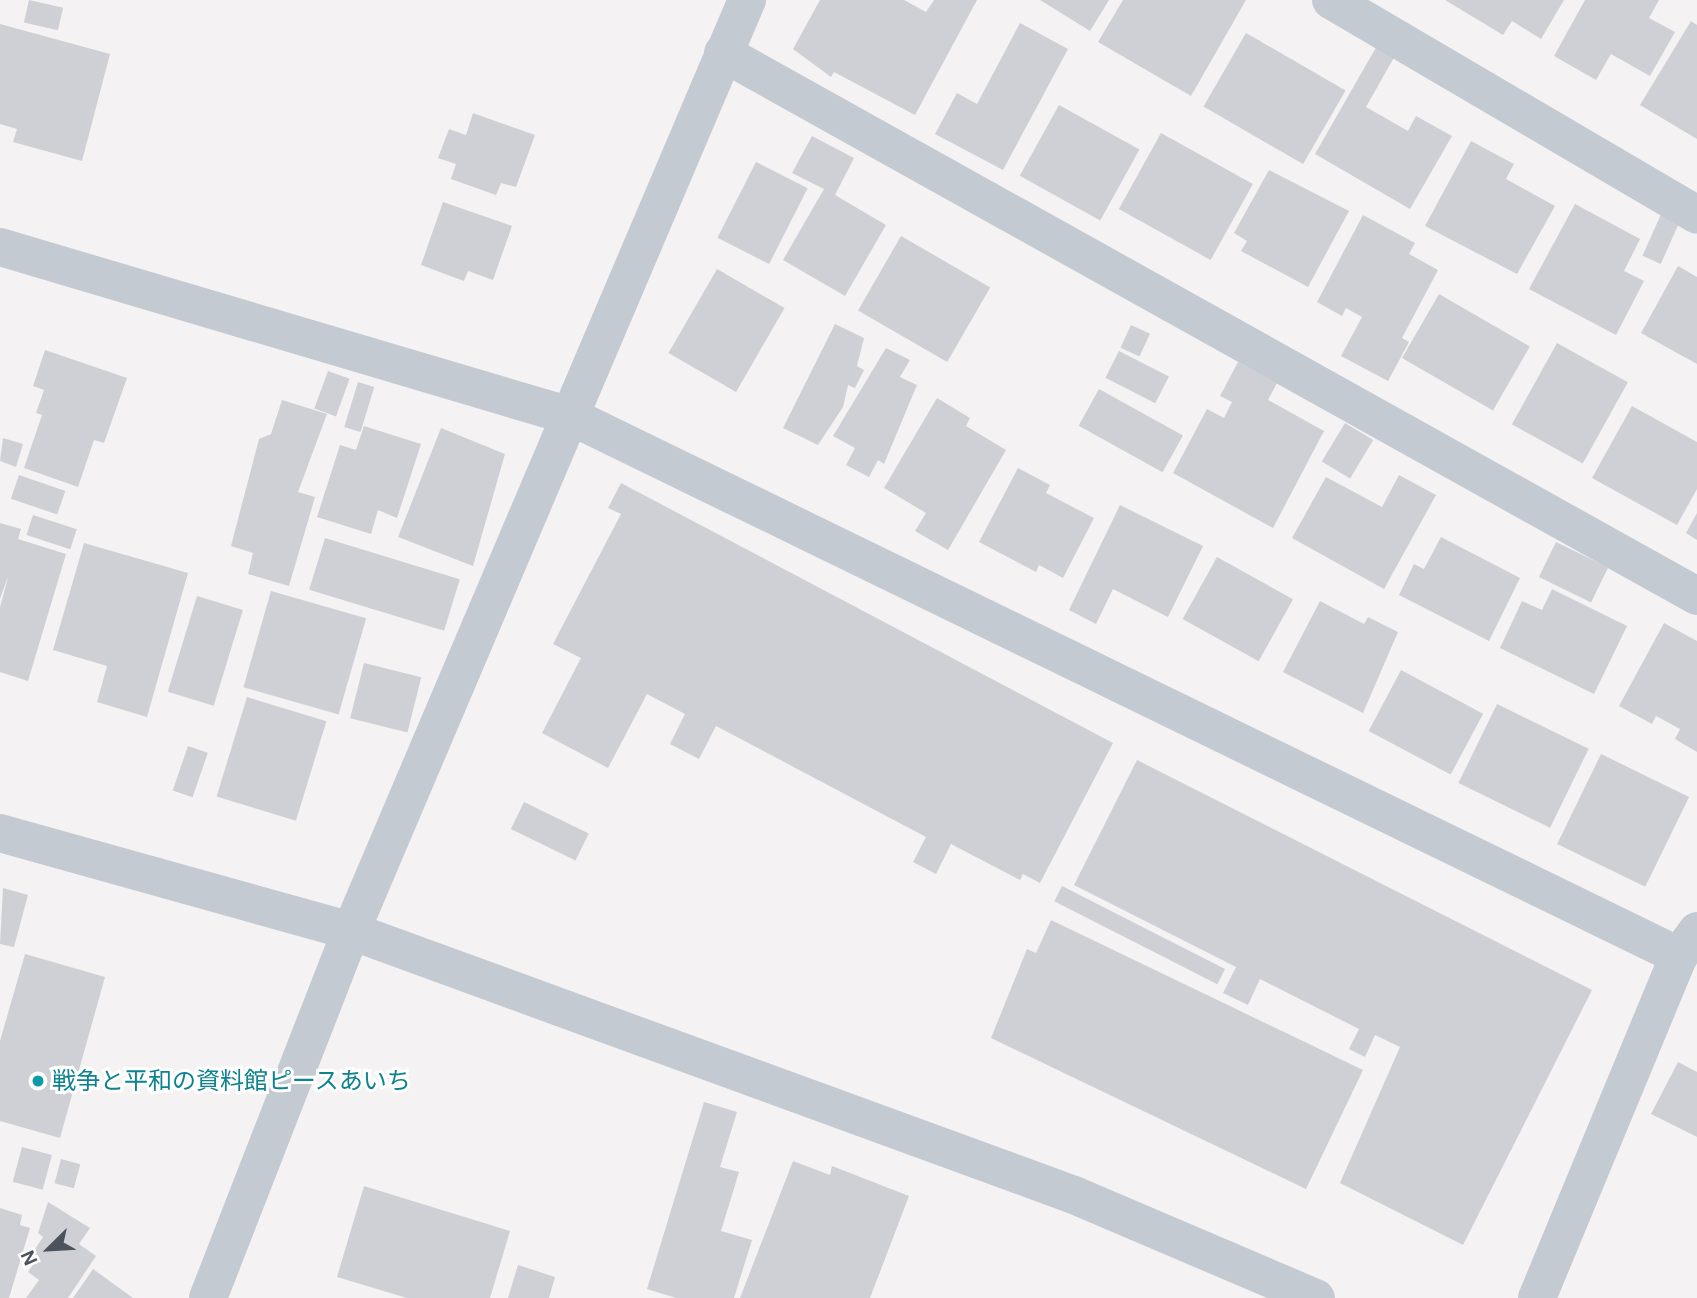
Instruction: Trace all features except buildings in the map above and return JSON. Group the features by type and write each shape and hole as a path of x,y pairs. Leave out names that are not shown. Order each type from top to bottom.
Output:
{"street":[{"path":"208,1298 352,931 747,0"},
{"path":"1331,0 1697,215"},
{"path":"723,53 1697,596"},
{"path":"0,247 570,416 1688,943 1537,1298"},
{"path":"0,833 352,931 1074,1195 1316,1298"}],"place":[{"name":"戦争と平和の資料館ピースあいち","path":"38,1081"}]}
